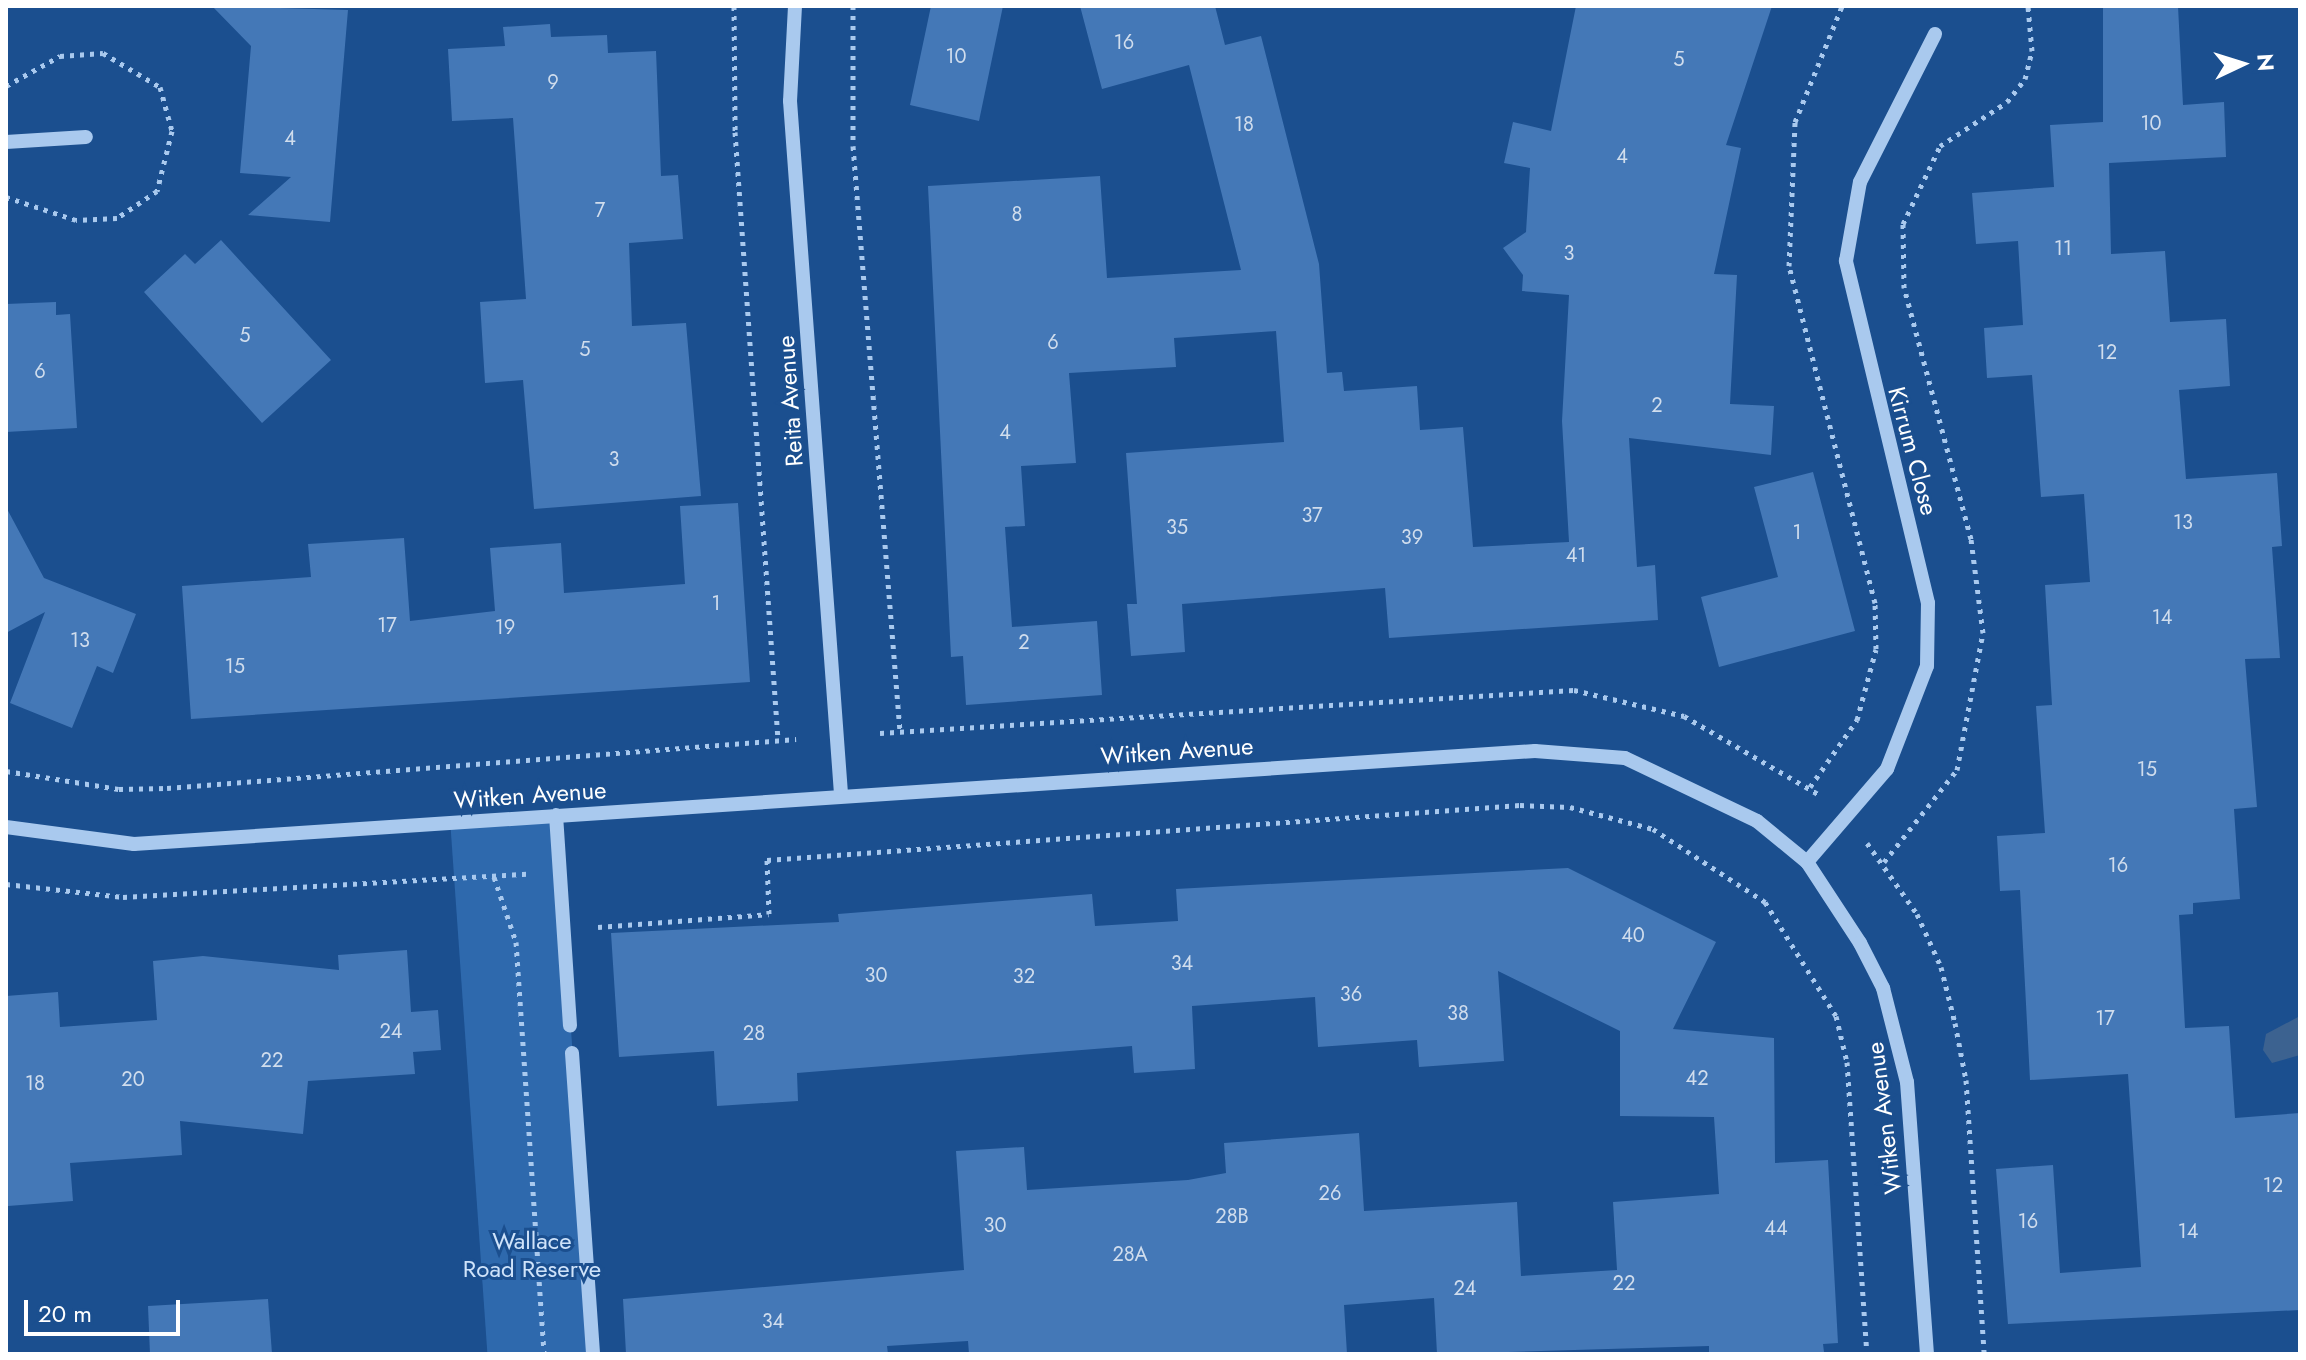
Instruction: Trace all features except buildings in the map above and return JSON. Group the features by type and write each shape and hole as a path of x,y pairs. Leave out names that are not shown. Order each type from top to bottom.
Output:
{"street":[{"name":"Reita Avenue","path":"795,6 790,101 841,794"},
{"name":"Kirrum Close","path":"1807,862 1887,769 1927,666 1928,603 1846,261 1860,182 1935,34"},
{"path":"6,142 86,137"},
{"name":"Witken Avenue","path":"6,827 134,844 841,794 1580,753 1625,758 1706,791 1807,862 1860,943 1897,1034 1927,1354"},
{"path":"556,815 570,1026"},
{"path":"572,1053 593,1354"}],"path":[{"path":"734,6 735,132 778,740"},
{"path":"853,6 853,146 900,731"},
{"path":"1810,787 1857,720 1876,649 1875,603 1789,266 1795,122 1842,6"},
{"path":"1884,862 1957,770 1983,633 1971,539 1904,288 1903,224 1940,146 2007,102 2025,79 2028,6"},
{"path":"880,733 1574,690 1684,716 1823,797"},
{"path":"6,771 119,789 167,788 796,739"},
{"path":"591,913 592,927 769,914 767,860 1520,805 1570,807 1653,829 1765,902 1836,1016 1847,1062 1867,1354"},
{"path":"1867,842 1884,862 1941,967 1955,1023 1966,1080 1984,1354"},
{"path":"6,884 123,897 537,874"},
{"path":"494,877 518,956 544,1354"}],"green space":[{"name":"Wallace Road Reserve","path":"556,815 594,1354 487,1354 450,822"}],"shaded area":[{"path":"2300,1016 2300,1055 2272,1063 2263,1050 2266,1034"}]}
